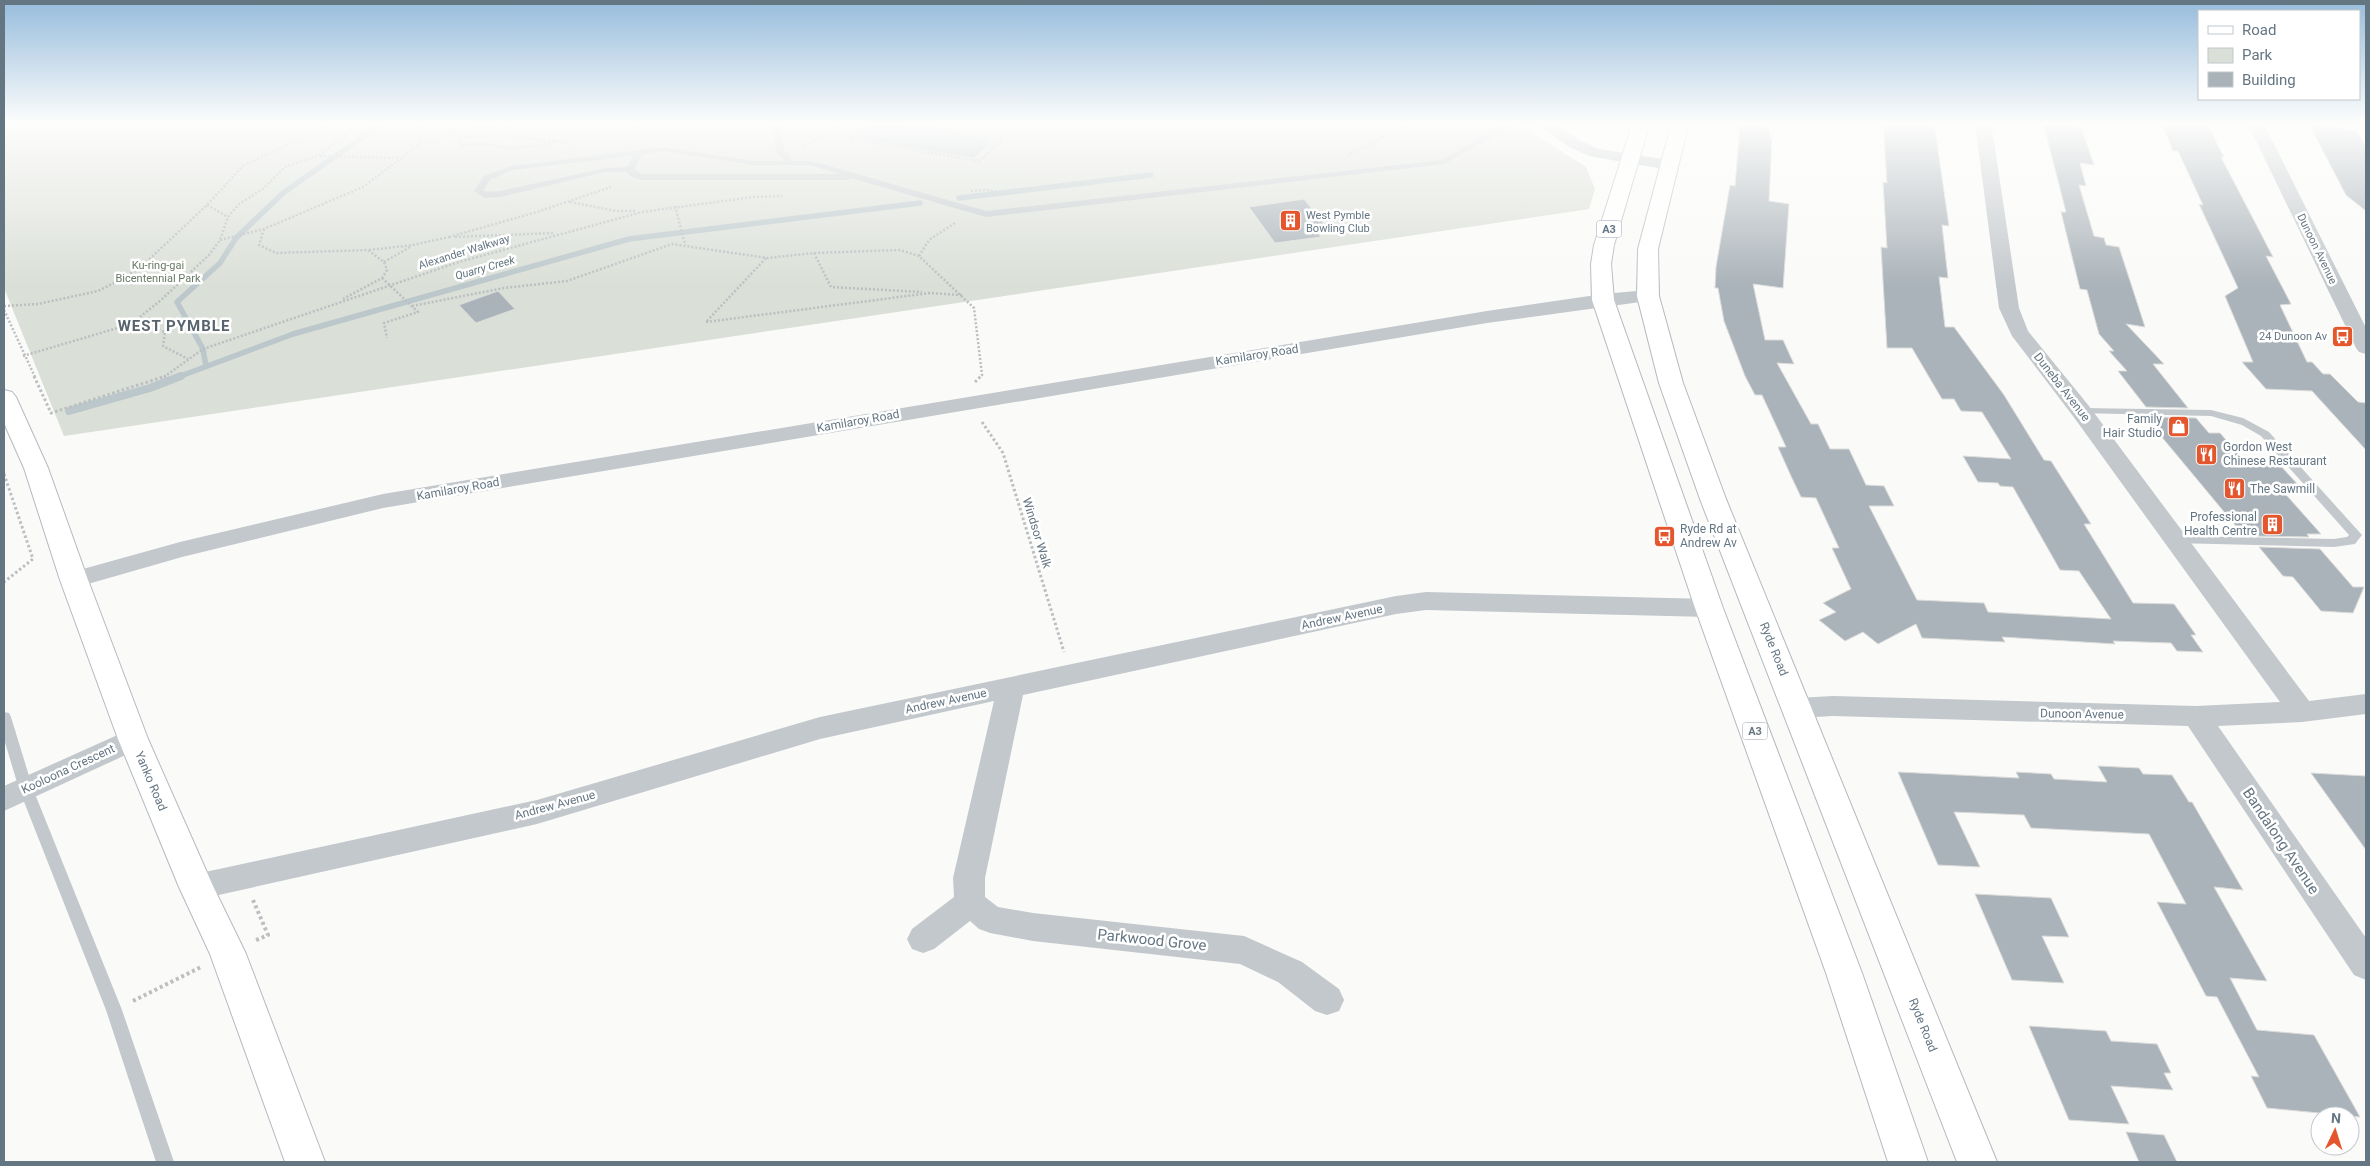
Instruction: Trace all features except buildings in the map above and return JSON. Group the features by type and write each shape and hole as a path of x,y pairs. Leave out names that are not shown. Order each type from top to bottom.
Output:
{"main road":[{"name":"A3","path":"1625,176 1604,245 1601,264 1603,300 1709,608 1844,973 1908,1162"},
{"name":"Ryde Road","path":"1666,176 1648,249 1648,296 1671,384 1714,499 1977,1162"},
{"name":"Yanko Road","path":"4,398 36,468 74,580 133,739 196,887 228,954 305,1162"}],"street":[{"name":"Duneba Avenue","path":"1990,176 2008,308 2019,332 2081,411 2302,712"},
{"name":"Dunoon Avenue","path":"2282,176 2366,348"},
{"name":"Kamilaroy Road","path":"74,580 180,550 382,501 1603,300 1648,296"},
{"name":"Andrew Avenue","path":"196,887 537,812 820,728 1396,605 1426,601 1709,608"},
{"path":"923,939 970,903 969,878 1010,688"},
{"name":"Dunoon Avenue","path":"1798,708 1833,706 2196,716 2302,712 2366,704"},
{"name":"Bandalong Avenue","path":"2196,716 2366,965"},
{"name":"Kooloona Crescent","path":"15,794 133,739"},
{"name":"Parkwood Grove","path":"970,903 990,919 1033,927 1244,950 1290,972 1327,1000"}],"lane":[{"path":"490,176 480,185 478,190 485,195 500,194 578,176"},
{"path":"641,177 767,176"},
{"path":"857,176 986,214 1317,176"},
{"path":"2081,411 2211,413 2231,416 2250,424 2265,434 2356,535 2351,541 2334,543 2177,540"},
{"path":"4,717 15,794 114,1010 165,1162"}],"path":[{"path":"4,306 38,304 98,291 140,268 207,205 233,176"},
{"path":"4,310 23,356 131,324 196,268 220,240 228,217 239,204 264,188 276,176"},
{"path":"220,240 264,229 363,187 376,176"},
{"path":"264,229 259,244 276,253 368,250 413,245 449,237 641,177"},
{"path":"987,190 1011,194"},
{"name":"Alexander Walkway","path":"23,356 51,414 162,379 202,349 458,262 642,212 675,206 753,197 791,196"},
{"path":"569,201 616,211 642,212"},
{"path":"207,205 228,217"},
{"path":"675,206 685,243"},
{"path":"919,256 929,240 974,211"},
{"path":"449,237 561,233"},
{"path":"411,306 504,288 567,281 672,244 685,243 767,258 814,253 900,250 919,256 974,308 982,375 971,385 975,402"},
{"path":"384,262 413,245"},
{"path":"336,303 382,278 387,270 384,262 368,250"},
{"path":"814,253 831,287 962,295"},
{"path":"767,258 706,322 930,293"},
{"path":"382,278 418,312 384,323 387,338"},
{"path":"131,324 165,332 163,346 188,359"},
{"name":"Windsor Walk","path":"975,402 984,428 1003,453 1071,674"},
{"path":"4,474 33,559 4,582"},
{"path":"243,877 268,935"},
{"path":"114,1010 186,974"}],"green space":[{"name":"Ku-ring-gai Bicentennial Park","path":"4,176 1590,176 1595,189 1589,209 64,436 4,288"}],"waterway":[{"path":"206,366 203,349 177,302 220,263 236,238 283,193 307,176"},
{"name":"Quarry Creek","path":"959,198 1139,176"},
{"name":"Quarry Creek","path":"178,377 293,334 629,239 920,203"},
{"name":"Quarry Creek","path":"69,411 150,388 181,376"}],"place":[{"name":"West Pymble Bowling Club","path":"1290,221"},
{"name":"24 Dunoon Av","path":"2343,336"},
{"name":"Family Hair Studio","path":"2178,426"},
{"name":"Gordon West Chinese Restaurant","path":"2207,454"},
{"name":"The Sawmill","path":"2234,489"},
{"name":"Professional Health Centre","path":"2273,524"},
{"name":"Ryde Rd at Andrew Av","path":"1664,536"}],"district":[{"name":"WEST PYMBLE","path":"174,326"}]}
